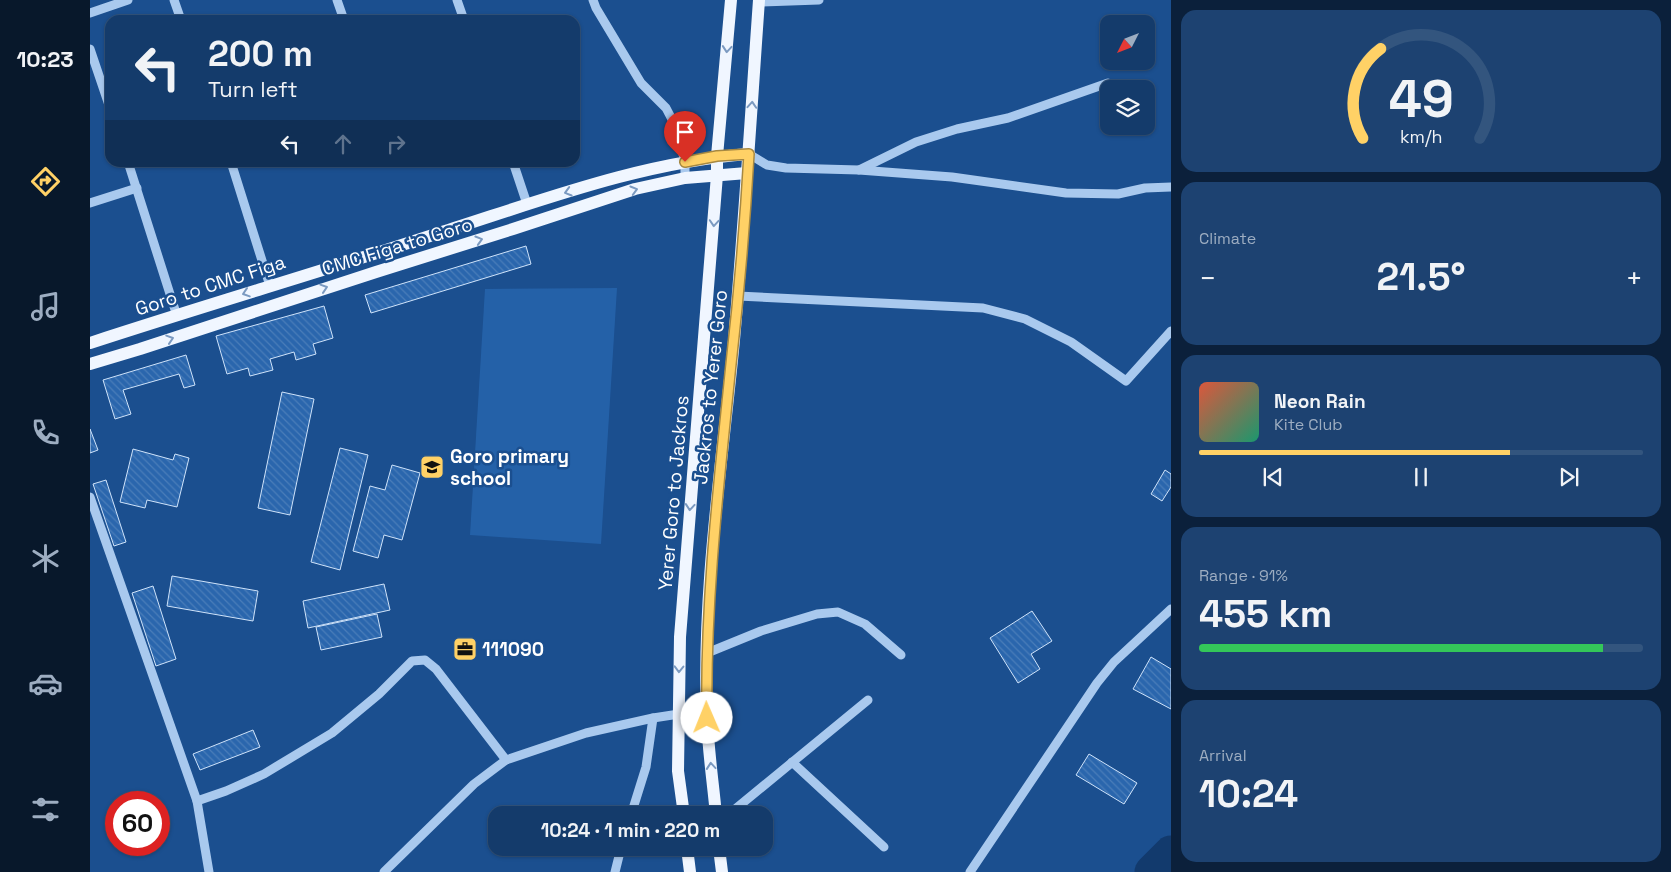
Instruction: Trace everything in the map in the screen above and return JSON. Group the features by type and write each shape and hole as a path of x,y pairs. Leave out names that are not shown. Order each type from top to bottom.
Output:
{"main road":[{"name":"Yerer Goro to Jackros","path":"683,806 678,770 681,617 731,0"},
{"name":"Jackros to Yerer Goro","path":"715,806 707,718 707,653 713,543 738,296 759,1"},
{"name":"Goro to CMC Figa","path":"90,343 438,234 527,204 626,175 717,156 749,154"},
{"name":"CMC Figa to Goro","path":"90,364 635,189 685,178 747,173"},
{"path":"133,329 140,349"},
{"path":"688,856 690,872"},
{"path":"720,856 722,872"}],"street":[{"path":"90,13 128,0"},
{"path":"174,0 179,15"},
{"path":"337,0 342,15"},
{"path":"457,0 462,15"},
{"path":"593,0 641,83 666,108 676,127 685,162 685,178"},
{"path":"759,1 818,0"},
{"path":"90,49 105,93"},
{"path":"859,170 916,142 957,129 1008,118 1100,86"},
{"path":"749,154 767,165 786,168 859,170 952,177 1066,193 1118,194 1145,188 1171,187"},
{"path":"747,173 767,165"},
{"path":"130,167 177,316"},
{"path":"233,167 270,286"},
{"path":"515,167 527,204"},
{"path":"90,203 137,188"},
{"path":"738,296 983,308 1025,320 1071,342 1126,382 1171,331"},
{"path":"90,497 197,801 209,872"},
{"path":"970,872 1097,683 1114,662 1171,609"},
{"path":"707,653 761,631 817,614 838,612 865,624 900,655"},
{"path":"197,801 226,791 264,774 332,733 379,694 412,661 425,660 436,669 506,760"},
{"path":"739,806 868,700"},
{"path":"384,872 474,784 506,760 586,733 679,714"},
{"path":"634,806 646,767 653,718"},
{"path":"792,762 884,846"},
{"path":"615,872 619,856"}],"shaded area":[{"path":"617,288 601,544 470,535 485,289"}],"building":[{"path":"526,246 531,264 371,313 365,295"},
{"path":"324,306 333,338 313,344 316,354 296,360 294,352 270,359 273,370 250,376 248,368 227,374 216,336"},
{"path":"186,355 195,385 184,388 179,374 123,390 131,414 115,419 103,380"},
{"path":"282,392 314,399 290,515 258,508"},
{"path":"90,429 98,450 90,453"},
{"path":"340,448 368,455 340,570 311,562"},
{"path":"133,449 173,460 175,454 189,458 177,507 147,500 145,508 120,502"},
{"path":"392,465 420,473 402,540 384,535 378,558 353,551 370,486 385,490"},
{"path":"1165,470 1171,474 1171,487 1162,501 1151,494"},
{"path":"106,480 126,542 114,546 93,484"},
{"path":"172,576 258,591 253,621 167,606"},
{"path":"384,584 390,610 308,628 303,601"},
{"path":"153,586 176,659 156,666 132,593"},
{"path":"1032,611 1052,641 1031,654 1040,669 1018,683 990,638"},
{"path":"377,614 382,637 321,650 316,627"},
{"path":"1151,657 1171,669 1171,709 1133,689"},
{"path":"253,730 260,747 200,770 193,754"},
{"path":"1089,754 1137,783 1124,804 1076,775"}],"waterway":[{"path":"1152,872 1171,853"}],"place":[{"name":"Goro primary school","path":"432,467"},
{"name":"111090","path":"465,649"}],"route":[{"path":"685,162 717,156 749,154 738,296 711,571 706,688 707,718"}]}
